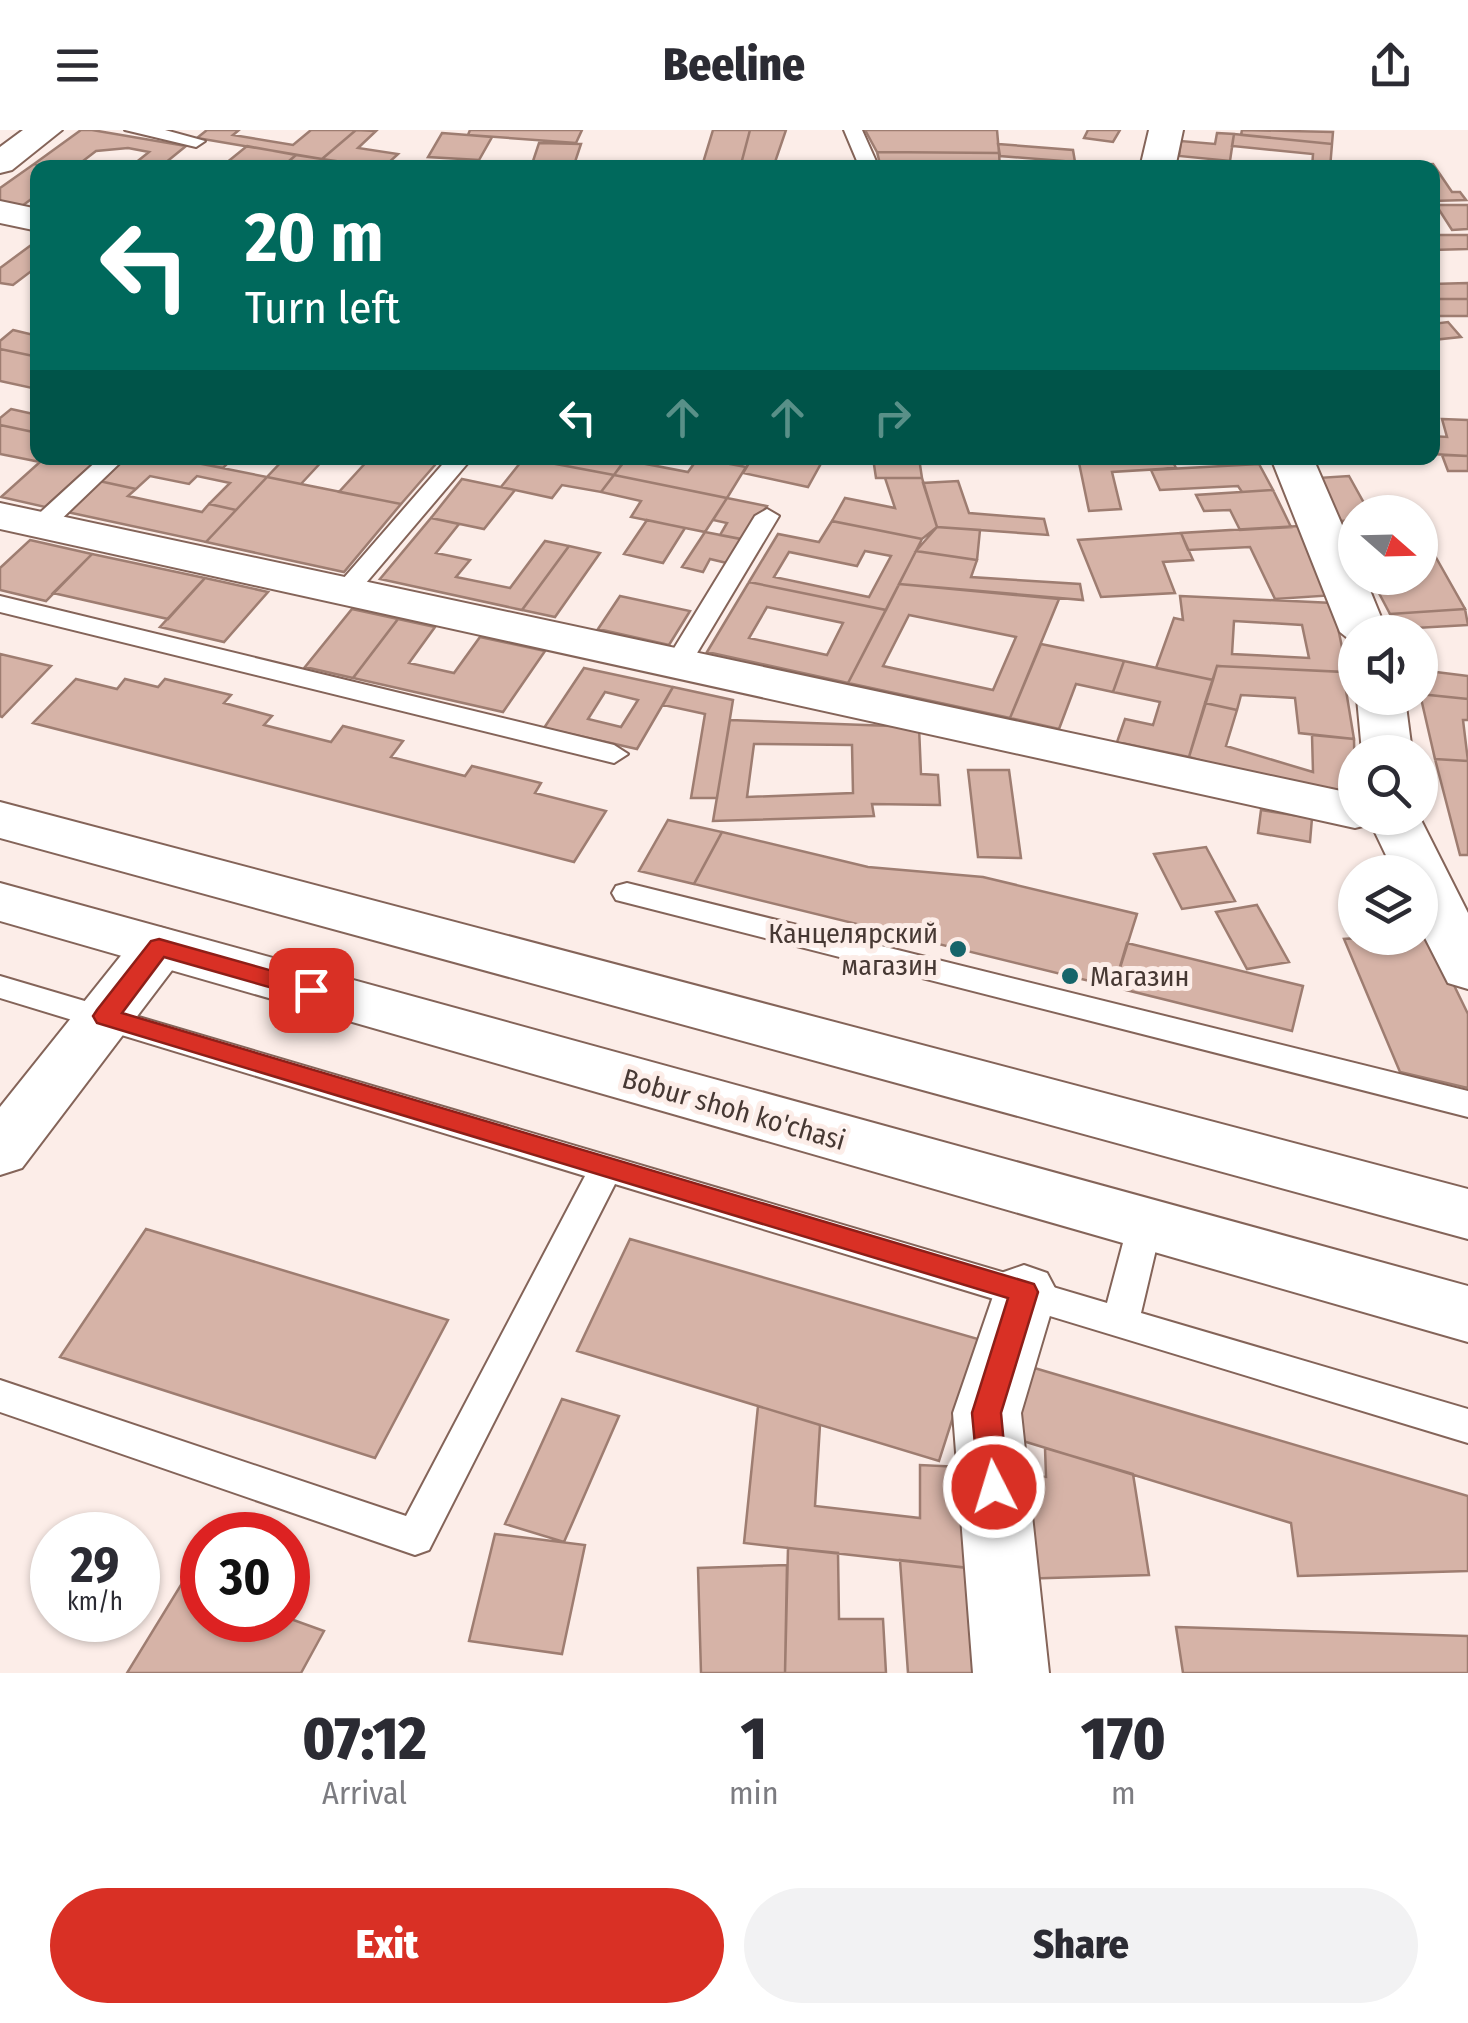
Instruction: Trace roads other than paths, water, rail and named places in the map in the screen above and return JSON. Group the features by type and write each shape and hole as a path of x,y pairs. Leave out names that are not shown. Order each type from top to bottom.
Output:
{"street":[{"path":"0,163 46,130"},
{"path":"1159,160 1166,130"},
{"path":"0,212 30,218"},
{"path":"1295,465 1357,615"},
{"path":"20,521 1338,806"},
{"path":"0,820 1468,1214"},
{"path":"1393,835 1468,969"},
{"name":"Bobur shoh ko'chasi","path":"0,902 1468,1314"},
{"path":"0,1151 159,947"},
{"path":"1011,1673 986,1413 1024,1292"}],"lane":[{"path":"134,130 196,141"},
{"path":"853,130 866,160"},
{"path":"20,521 103,465"},
{"path":"346,592 454,465"},
{"path":"678,663 768,516"},
{"path":"0,604 614,754"},
{"path":"627,893 1468,1104"},
{"path":"0,987 1468,1426"},
{"path":"0,1396 415,1537 607,1166"},
{"path":"1121,1321 1146,1224"}],"place":[{"name":"Канцелярский магазин","path":"958,949"},
{"name":"Магазин","path":"1070,976"}]}
